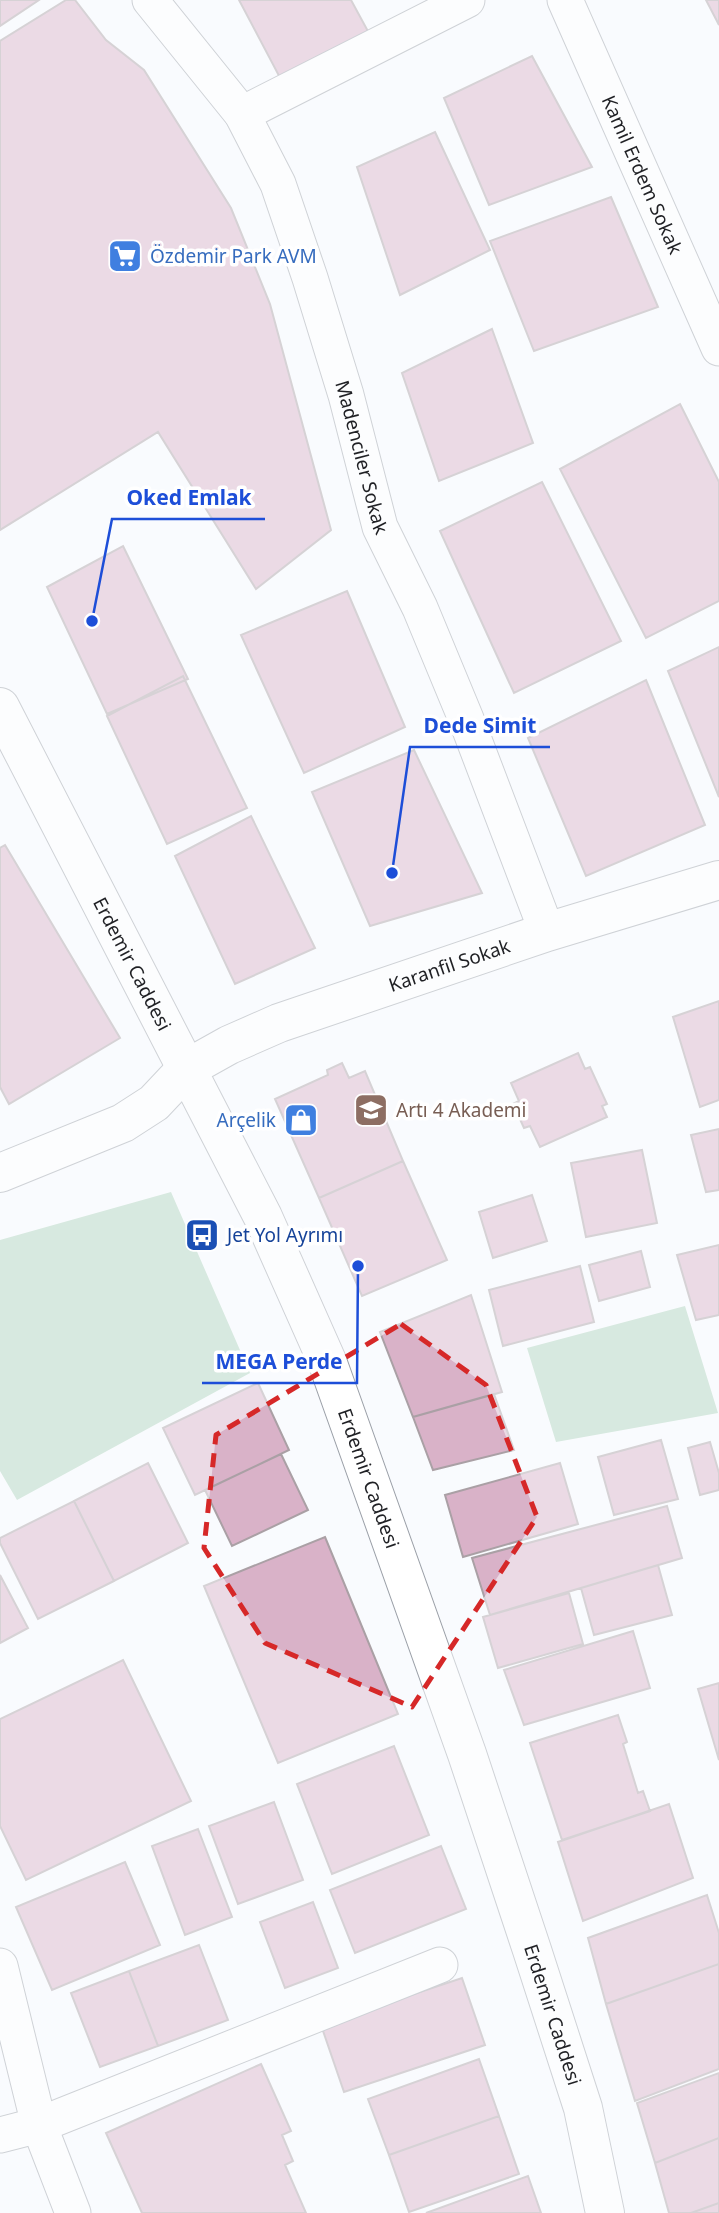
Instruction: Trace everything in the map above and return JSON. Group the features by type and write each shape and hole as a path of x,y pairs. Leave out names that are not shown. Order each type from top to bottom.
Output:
{"main road":[{"name":"Erdemir Caddesi","path":"0,707 269,1229 327,1361 379,1500 467,1754 583,2108 605,2213"},
{"name":"Karanfil Sokak","path":"0,1173 123,1123 155,1103 186,1069 229,1045 279,1023 547,932 719,880"}],"street":[{"name":"Madenciler Sokak","path":"150,0 242,114 278,184 346,395 380,527 420,608 466,719 547,932"},
{"path":"242,114 467,0"},
{"name":"Kamil Erdem Sokak","path":"565,0 719,348"},
{"path":"0,2136 38,2124 440,1965"},
{"path":"0,1966 38,2124 73,2213"}],"highlighted area":[{"path":"401,1324 486,1385 537,1517 412,1707 265,1643 204,1548 216,1435"}],"green space":[{"path":"171,1192 250,1373 17,1500 0,1471 0,1240"},
{"path":"685,1306 718,1413 556,1442 527,1348"}],"building":[{"path":"0,0 39,0 0,26"},
{"name":"Özdemir Park AVM","path":"66,0 75,0 106,40 144,70 231,208 270,304 331,530 256,589 158,432 0,530 0,41"},
{"path":"239,0 351,0 376,46 287,91"},
{"path":"706,0 719,0 719,25"},
{"path":"532,56 592,167 489,205 444,98"},
{"path":"435,132 490,250 400,295 357,167"},
{"path":"611,197 658,307 534,351 490,241"},
{"path":"492,329 533,443 439,481 402,373"},
{"path":"680,404 719,482 719,601 646,638 560,469"},
{"path":"542,482 621,641 514,693 440,531"},
{"path":"123,546 188,679 107,714 47,587"},
{"path":"347,591 405,727 304,773 241,635"},
{"path":"719,647 719,797 668,671"},
{"path":"183,676 247,808 167,844 107,716"},
{"path":"646,680 705,825 586,876 528,738"},
{"path":"414,750 482,893 370,926 312,792"},
{"path":"251,816 315,948 235,984 175,856"},
{"path":"5,845 120,1038 9,1104 0,1087 0,848"},
{"path":"719,1001 719,1100 700,1107 673,1017"},
{"path":"578,1053 585,1069 590,1067 607,1104 602,1106 607,1117 540,1147 530,1126 524,1128 513,1104 519,1101 511,1083"},
{"path":"342,1063 349,1078 365,1071 403,1161 319,1198 275,1099 328,1075 327,1070"},
{"path":"719,1129 719,1190 706,1192 691,1135"},
{"path":"642,1150 657,1223 586,1237 571,1163"},
{"path":"403,1161 447,1260 362,1296 319,1198"},
{"path":"532,1195 547,1241 493,1258 479,1212"},
{"path":"719,1245 719,1315 696,1320 677,1255"},
{"path":"641,1251 650,1287 599,1301 589,1265"},
{"path":"580,1266 594,1322 503,1346 489,1290"},
{"path":"471,1295 502,1392 413,1417 380,1332"},
{"path":"258,1383 289,1450 195,1495 163,1428"},
{"path":"494,1394 514,1450 433,1470 413,1417"},
{"path":"661,1440 678,1499 614,1515 598,1457"},
{"path":"710,1442 719,1473 719,1490 700,1495 688,1448"},
{"path":"281,1454 308,1510 232,1546 205,1490"},
{"path":"148,1463 188,1543 114,1581 74,1501"},
{"path":"560,1463 578,1524 463,1557 445,1495"},
{"path":"74,1501 114,1581 38,1619 0,1543 0,1538"},
{"path":"667,1506 682,1558 490,1615 472,1558"},
{"path":"325,1537 398,1714 278,1763 204,1586"},
{"path":"658,1565 672,1615 594,1635 581,1588"},
{"path":"0,1575 28,1628 0,1643"},
{"path":"569,1593 583,1644 498,1668 483,1617"},
{"path":"633,1631 650,1688 524,1725 504,1670"},
{"path":"123,1660 191,1801 26,1880 0,1826 0,1719"},
{"path":"719,1683 719,1760 698,1689"},
{"path":"618,1715 627,1742 623,1744 638,1793 643,1791 650,1811 562,1840 530,1743"},
{"path":"394,1746 429,1835 332,1874 297,1784"},
{"path":"274,1802 303,1880 238,1904 209,1826"},
{"path":"669,1804 693,1878 583,1921 558,1842"},
{"path":"198,1829 232,1917 185,1935 152,1846"},
{"path":"441,1846 466,1909 355,1953 330,1890"},
{"path":"125,1862 160,1945 52,1990 16,1907"},
{"path":"707,1895 719,1933 719,1964 606,2004 588,1938"},
{"path":"313,1902 338,1968 285,1988 260,1922"},
{"path":"199,1945 228,2020 158,2046 129,1971"},
{"path":"719,1964 719,2069 635,2101 606,2004"},
{"path":"129,1971 158,2046 100,2067 71,1993"},
{"path":"462,1978 485,2045 344,2092 321,2025"},
{"path":"479,2059 499,2116 389,2155 368,2099"},
{"path":"261,2064 291,2131 282,2135 293,2161 285,2165 306,2213 142,2213 106,2133"},
{"path":"719,2073 719,2138 655,2163 637,2103"},
{"path":"499,2116 519,2174 409,2212 389,2155"},
{"path":"719,2138 719,2203 691,2213 669,2213 655,2163"},
{"path":"528,2176 541,2213 426,2213"},
{"path":"719,2203 719,2213 691,2213"}],"place":[{"name":"Özdemir Park AVM","path":"125,256"},
{"name":"Oked Emlak","path":"92,621"},
{"name":"Dede Simit","path":"392,873"},
{"name":"Artı 4 Akademi","path":"371,1110"},
{"name":"Arçelik","path":"301,1120"},
{"name":"Jet Yol Ayrımı","path":"202,1235"},
{"name":"MEGA Perde","path":"358,1266"}]}
